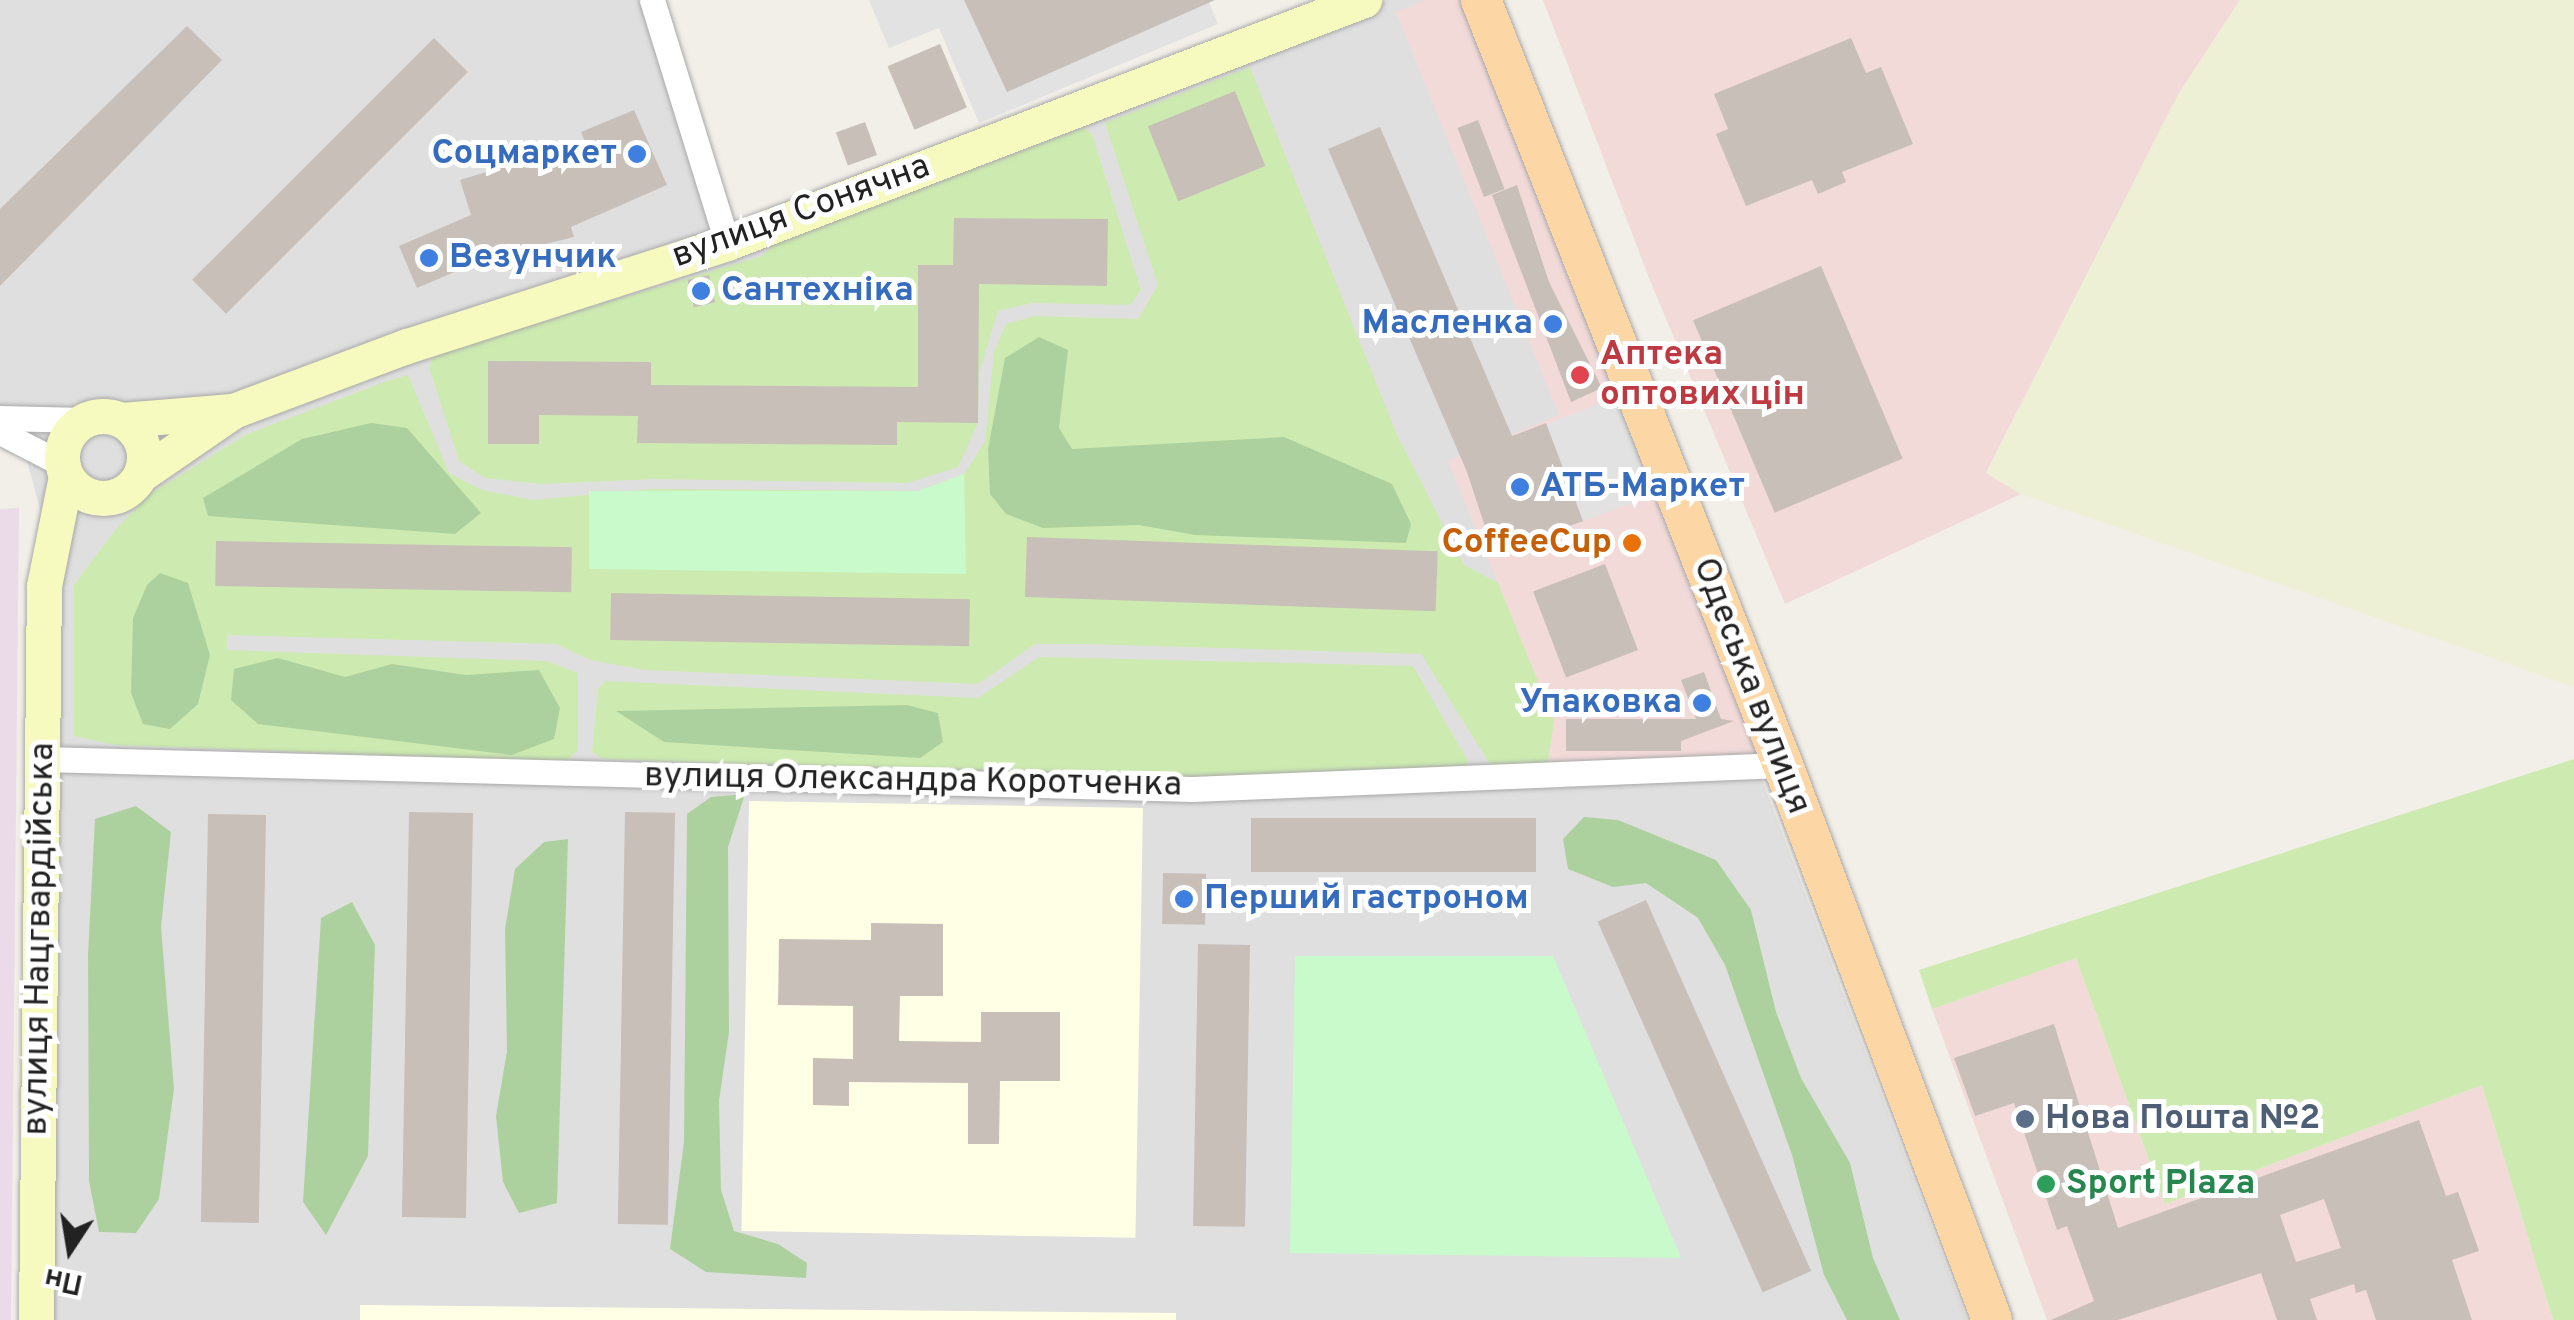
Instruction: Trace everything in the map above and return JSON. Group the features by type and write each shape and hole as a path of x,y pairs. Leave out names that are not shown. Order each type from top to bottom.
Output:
{"main road":[{"name":"Одеська вулиця","path":"1481,0 1783,765 1992,1320"}],"street":[{"path":"652,0 727,243"},
{"name":"вулиця Сонячна","path":"131,484 233,411 407,346 727,243 1364,0"},
{"name":"вулиця Сонячна","path":"122,420 233,411"},
{"path":"0,418 122,420 144,450 131,484 48,558"},
{"path":"64,470 66,438 84,420"},
{"path":"0,432 64,470 97,498 131,484"},
{"name":"вулиця Нацгвардійська","path":"36,1320 48,558 64,470"},
{"name":"вулиця Олександра Коротченка","path":"42,759 1192,789 1783,765"}],"shaded area":[{"path":"0,0 652,0 727,240 782,214 1387,0 1466,0 1967,1320 50,1320 60,584 22,442 0,438"},
{"path":"869,0 1208,0 1218,24 979,123 939,28 889,48"},
{"path":"1427,0 1463,0 1758,758 1547,768 1554,721 1448,461 1559,415 1396,12"},
{"path":"1543,0 2240,0 2178,95 1986,473 2021,494 1785,604 1649,278"},
{"path":"2240,0 2574,0 2574,687 2021,494 1986,473 2178,95"},
{"path":"1617,397 1654,494 1583,521 1546,424"},
{"path":"19,508 11,1320 0,1320 0,509"},
{"path":"749,801 1143,808 1135,1238 741,1231"},
{"path":"2076,958 2165,1204 2482,1085 2553,1320 2047,1320 1932,1009"},
{"path":"360,1305 1176,1313 1176,1320 360,1320"}],"green space":[{"path":"1250,67 1397,435 1464,565 1498,583 1554,721 1547,768 1493,769 1421,654 1085,644 1035,644 978,684 644,670 590,660 556,644 227,635 227,650 547,661 578,673 578,750 565,762 115,745 74,736 74,585 116,529 150,494 245,435 384,382 408,375 449,473 482,490 533,500 651,489 918,491 964,474 985,442 994,352 1006,324 1034,316 1138,319 1158,285 1105,123"},
{"path":"1083,128 1092,134 1141,290 1130,305 1031,303 998,311 979,373 978,423 958,467 907,483 654,479 542,484 485,478 459,461 429,367 435,354 762,256 775,244"},
{"path":"1039,337 1068,350 1059,428 1072,449 1284,437 1392,484 1411,524 1406,543 1195,535 1139,525 1043,528 1006,514 990,494 988,449 1005,358"},
{"path":"371,423 407,428 481,513 455,534 208,516 203,498 302,439"},
{"path":"964,474 966,574 589,569 589,491 918,491"},
{"path":"160,573 188,583 210,655 198,704 170,729 143,724 131,693 133,618 147,585"},
{"path":"1039,657 1413,666 1468,761 1463,772 1215,780 603,759 592,752 598,689 606,681 978,698"},
{"path":"278,658 345,677 392,664 466,675 539,670 560,708 554,739 512,755 258,724 231,700 234,669"},
{"path":"907,705 938,713 943,742 920,758 664,742 616,711"},
{"path":"2574,759 2574,1320 2553,1320 2482,1085 2165,1204 2076,958 1932,1009 1919,970"},
{"path":"745,794 728,847 729,1032 719,1101 721,1190 734,1231 778,1244 807,1263 806,1278 706,1272 670,1249 684,1142 687,814 711,797"},
{"path":"136,806 171,832 161,927 174,1089 159,1199 136,1233 99,1232 89,1181 88,955 95,819"},
{"path":"1584,817 1618,820 1716,860 1751,910 1776,1012 1801,1078 1850,1163 1873,1258 1900,1320 1847,1320 1824,1275 1792,1155 1725,965 1698,918 1646,883 1613,887 1568,869 1563,839"},
{"path":"568,839 557,1203 519,1213 503,1182 496,1116 507,1051 505,929 515,869 544,842"},
{"path":"352,902 375,945 368,1156 326,1235 303,1202 321,918"},
{"path":"1295,956 1553,956 1681,1258 1290,1253"}],"building":[{"path":"964,0 1215,0 1007,92"},
{"path":"187,26 222,60 0,286 0,209"},
{"path":"434,38 468,72 226,314 192,280"},
{"path":"1851,38 1866,73 1881,67 1913,144 1842,172 1846,182 1818,194 1812,180 1746,206 1716,134 1728,129 1714,94"},
{"path":"940,44 967,108 914,130 888,66"},
{"path":"1235,91 1265,166 1178,201 1148,126"},
{"path":"634,110 667,185 571,227 574,237 485,259 417,288 399,246 471,215 460,180 585,142 581,132"},
{"path":"1478,120 1505,189 1484,197 1457,128"},
{"path":"865,122 877,155 848,165 836,133"},
{"path":"1380,127 1512,436 1546,423 1583,521 1494,554 1467,472 1328,149"},
{"path":"1517,185 1549,282 1602,388 1571,402 1492,195"},
{"path":"954,218 1108,219 1107,286 979,284 978,423 897,422 897,445 637,443 638,416 539,415 539,444 488,444 488,361 651,362 651,385 918,387 918,265 953,265"},
{"path":"1821,266 1903,458 1775,513 1693,320"},
{"name":"Сантехніка","path":"709,275 715,302 694,307 688,280"},
{"path":"1027,537 1438,551 1436,611 1025,597"},
{"path":"216,541 572,547 571,592 215,586"},
{"path":"1605,564 1638,650 1566,677 1533,592"},
{"path":"611,593 970,599 969,646 610,640"},
{"path":"1704,672 1721,719 1734,721 1681,741 1681,751 1566,751 1566,719 1696,719 1681,680"},
{"path":"409,812 473,813 466,1218 402,1217"},
{"path":"625,812 675,813 668,1225 618,1224"},
{"path":"208,814 266,815 259,1223 201,1222"},
{"path":"1251,818 1536,818 1536,872 1251,872"},
{"name":"Перший гастроном","path":"1163,873 1206,874 1205,925 1162,924"},
{"path":"1646,900 1811,1271 1763,1292 1598,922"},
{"path":"871,923 943,924 943,996 900,996 899,1041 981,1042 981,1012 1060,1012 1060,1081 1000,1081 999,1144 968,1144 968,1083 849,1082 849,1106 813,1105 813,1058 853,1059 853,1006 778,1005 779,939 871,940"},
{"path":"1198,944 1250,945 1245,1227 1193,1226"},
{"path":"2054,1024 2118,1228 2419,1120 2446,1196 2458,1192 2479,1251 2452,1260 2472,1320 2376,1320 2366,1290 2356,1293 2354,1284 2310,1299 2317,1320 2277,1320 2261,1273 2118,1320 2051,1320 2094,1301 2067,1226 2057,1230 2014,1103 1975,1116 1954,1058","holes":["2324,1199 2341,1248 2296,1262 2280,1215"]}],"place":[{"name":"Соцмаркет","path":"637,154"},
{"name":"Везунчик","path":"429,258"},
{"name":"Сантехніка","path":"701,291"},
{"name":"Масленка","path":"1553,324"},
{"name":"Аптека оптових цін","path":"1580,375"},
{"name":"АТБ-Маркет","path":"1520,487"},
{"name":"CoffeeCup","path":"1632,543"},
{"name":"Упаковка","path":"1702,703"},
{"name":"Перший гастроном","path":"1184,899"},
{"name":"Нова Пошта №2","path":"2025,1119"},
{"name":"Sport Plaza","path":"2046,1184"}]}
